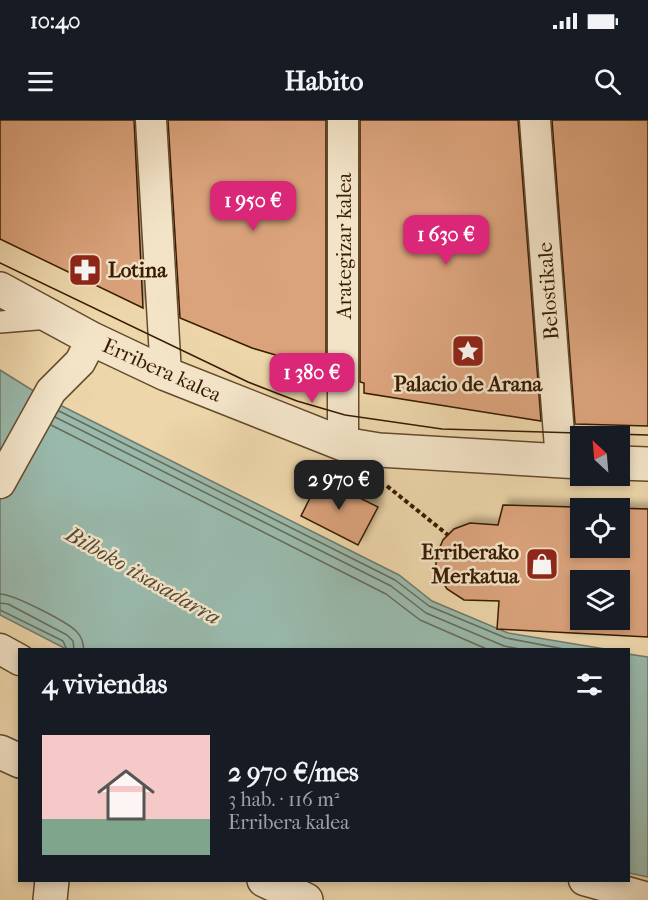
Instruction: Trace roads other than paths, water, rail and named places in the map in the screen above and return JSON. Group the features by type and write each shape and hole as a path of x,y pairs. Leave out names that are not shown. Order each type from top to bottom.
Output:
{"street":[{"path":"151,120 166,374"},
{"name":"Arategizar kalea","path":"343,444 344,120"},
{"name":"Belostikale","path":"536,120 570,451"},
{"name":"Erribera kalea","path":"0,289 50,318 166,374 343,444 379,450 570,461"},
{"path":"0,483 51,392 81,362 92,339"},
{"path":"630,463 648,464"},
{"path":"0,649 18,659"},
{"path":"0,752 18,760"},
{"path":"50,900 52,882"},
{"path":"268,882 306,900"},
{"path":"591,882 648,898"}],"lane":[{"path":"0,322 50,318"}],"water":[{"name":"Bilboko itsasadarra","path":"0,370 40,395 399,575 432,601 508,633 599,648 64,648 0,615"},
{"path":"630,654 648,657 648,877 630,873"}],"tram line":[{"path":"0,263 248,382 297,401 345,415 442,429 648,435"}],"place":[{"name":"Lotina","path":"85,270"},
{"name":"Palacio de Arana","path":"468,351"},
{"name":"Erriberako Merkatua","path":"542,564"}]}
